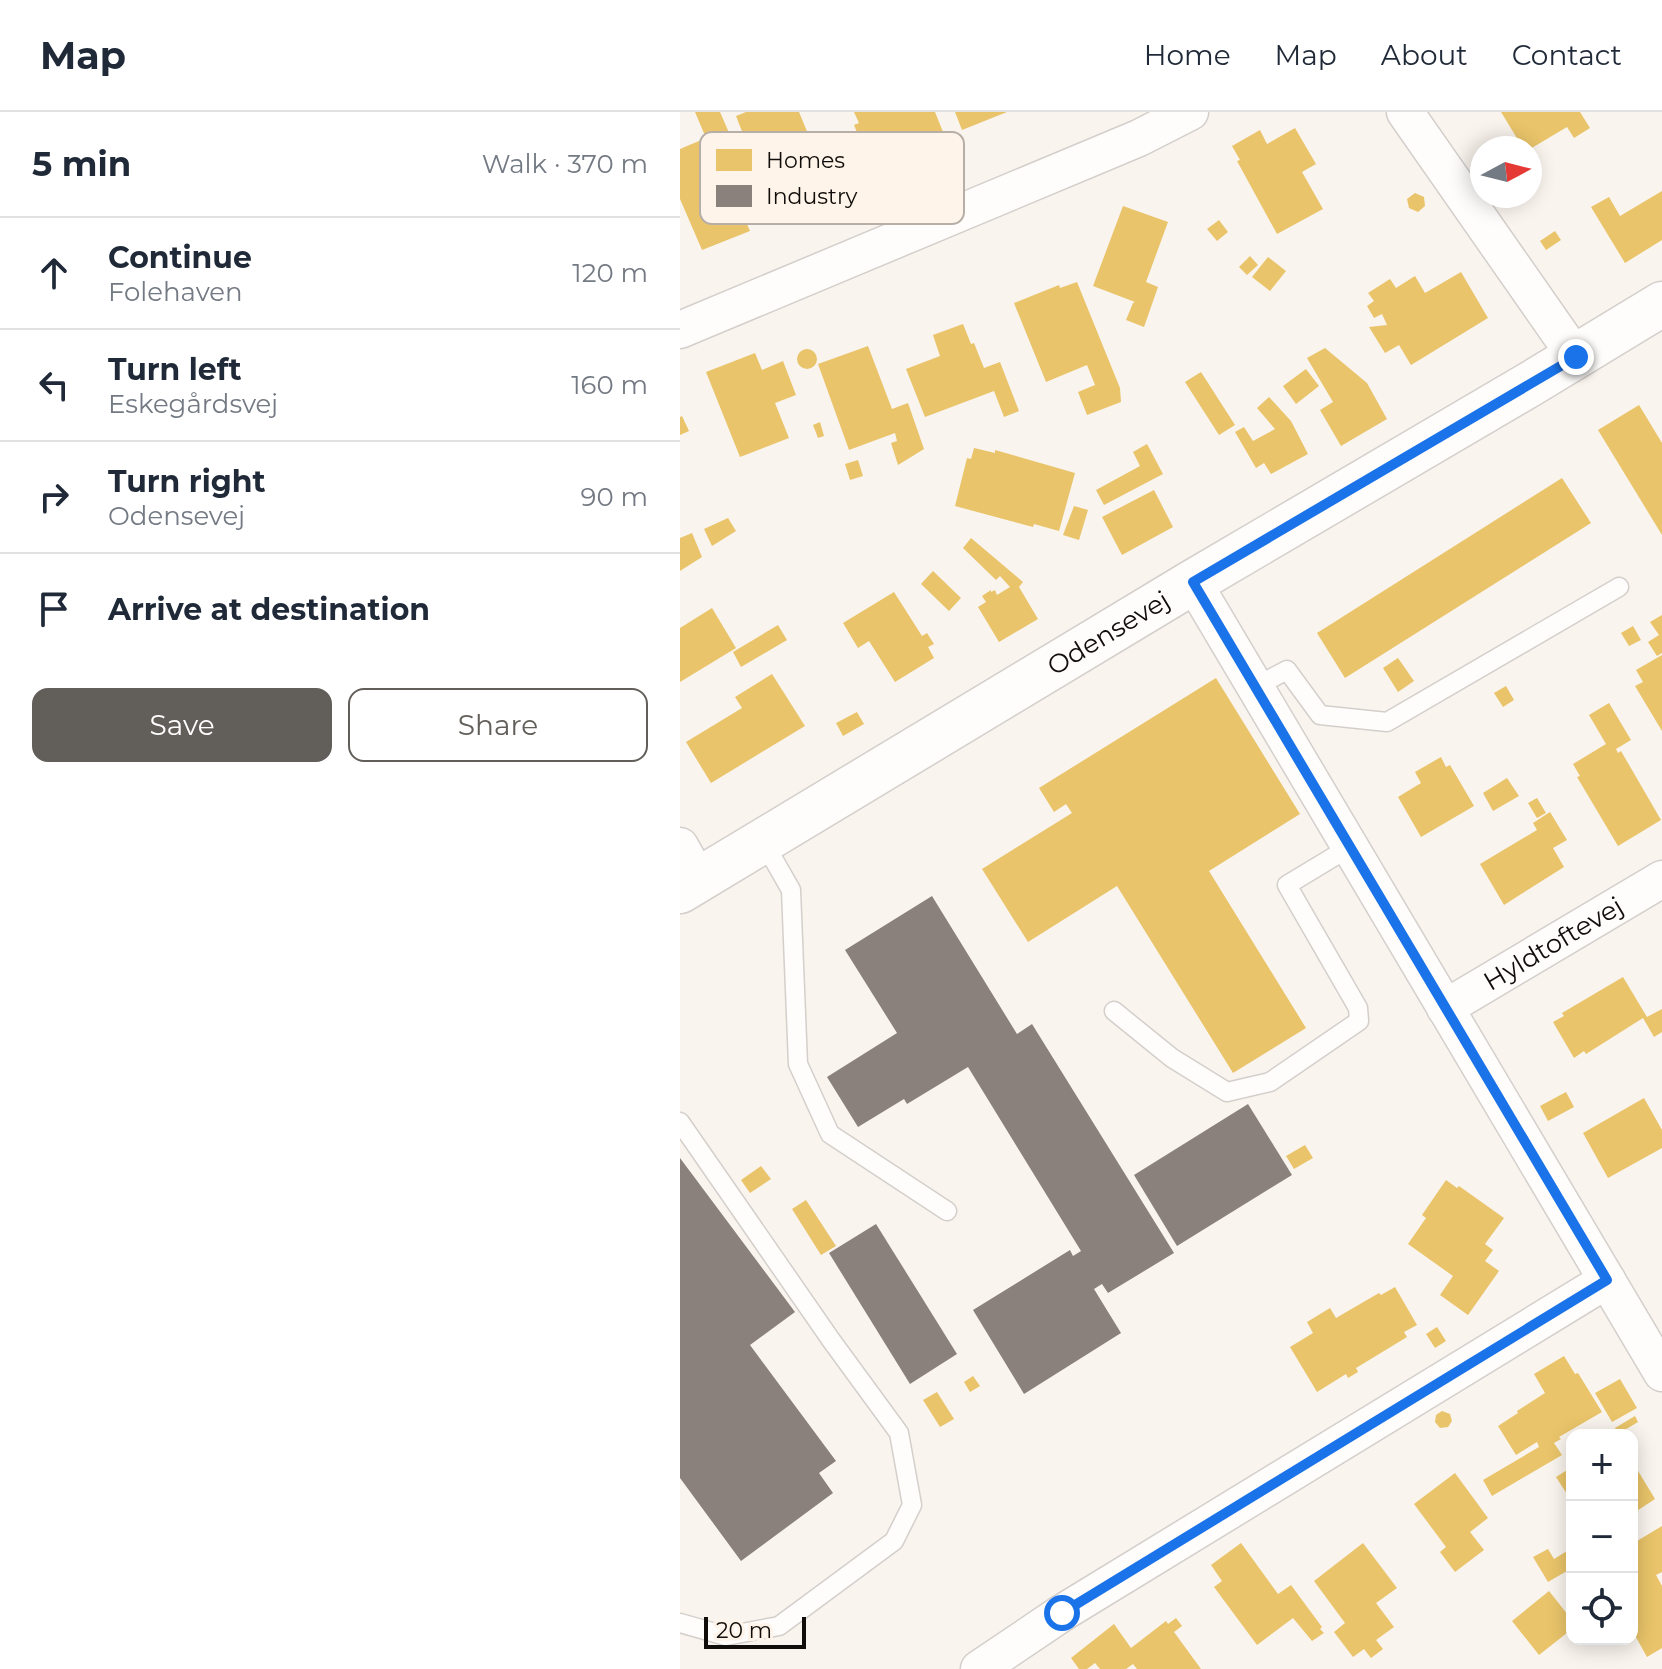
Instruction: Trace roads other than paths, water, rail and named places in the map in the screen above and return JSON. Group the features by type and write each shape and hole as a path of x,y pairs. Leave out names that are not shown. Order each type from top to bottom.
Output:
{"street":[{"path":"964,211 1125,144 1190,112"},
{"path":"1405,112 1576,357"},
{"path":"680,330 934,224"},
{"name":"Odensevej","path":"686,872 763,841 1662,304"},
{"path":"1193,582 1662,1373"},
{"name":"Hyldtoftevej","path":"1445,1008 1662,879"},
{"path":"979,1669 1062,1613 1607,1280"}],"lane":[{"path":"1255,687 1287,670 1320,715 1387,722 1619,587"},
{"path":"763,841 791,890 798,1064 830,1134 947,1211"},
{"path":"1114,1011 1172,1058 1227,1092 1270,1082 1359,1021 1358,1008 1287,885 1350,847"},
{"path":"680,1122 899,1433 912,1505 894,1541 779,1626 726,1636 680,1623"}]}
